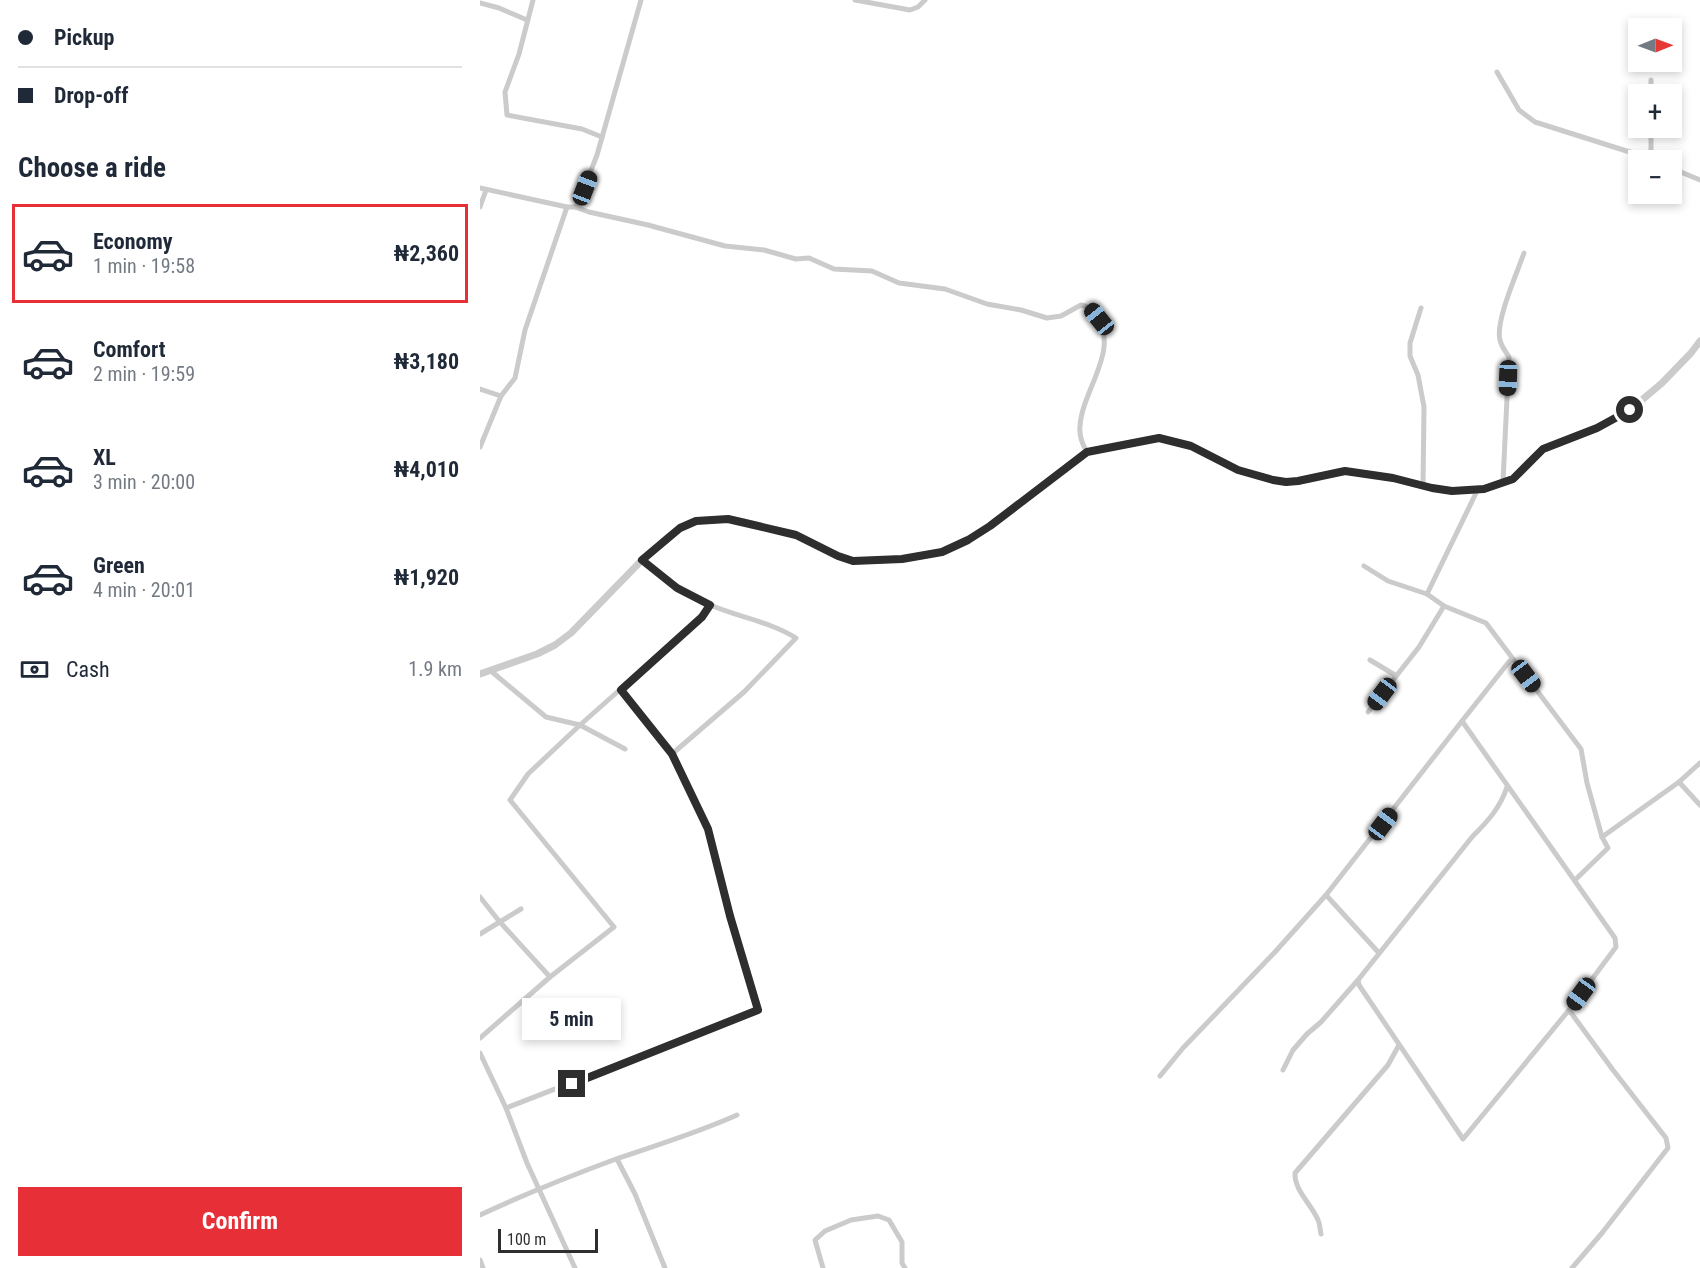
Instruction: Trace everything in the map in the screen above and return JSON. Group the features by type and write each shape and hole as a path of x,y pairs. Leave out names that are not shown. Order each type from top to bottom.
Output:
{"street":[{"path":"533,0 519,54 505,92 507,115 582,129 602,137"},
{"path":"575,207 597,155 641,0"},
{"path":"855,0 910,10 918,7 925,0"},
{"path":"480,3 500,8 527,20"},
{"path":"1497,72 1519,110 1535,122 1628,152"},
{"path":"1652,80 1652,84"},
{"path":"1682,173 1700,180"},
{"path":"480,207 483,189 575,207 725,246 764,250 796,259 809,258 834,269 872,271 899,283 945,289 987,304 1021,310 1047,318 1061,316 1084,305 1091,309 1103,325 1105,339 1101,361 1081,418 1081,442 1087,452"},
{"path":"480,447 501,396 514,378 525,330 567,207"},
{"path":"1503,481 1509,357 1500,340 1499,325 1524,253"},
{"path":"1421,308 1410,343 1410,356 1418,375 1424,407 1423,486"},
{"path":"480,674 555,645 571,633 642,560 680,528 696,521 728,519 796,535 853,561 902,559 942,552 968,540 990,526 1087,452 1159,438 1191,446 1238,470 1273,480 1298,481 1345,471 1393,478 1452,491 1484,489 1513,479 1543,449 1597,428 1630,410 1662,383 1700,341"},
{"path":"480,389 501,396"},
{"path":"1427,594 1478,489"},
{"path":"642,560 677,588 710,605 778,627 796,638 744,692 672,754"},
{"path":"1364,566 1388,581 1427,594 1444,606 1486,623 1581,749 1587,783 1602,837 1608,848 1575,880"},
{"path":"480,1038 550,977 614,927 510,800 528,774 702,617 710,605"},
{"path":"1368,712 1419,647 1444,606"},
{"path":"1160,1076 1182,1048 1275,952 1326,895 1512,658"},
{"path":"1370,660 1395,675"},
{"path":"491,671 546,717 580,725 625,749"},
{"path":"506,1108 758,1010 730,916 708,829 672,754 621,690"},
{"path":"1358,980 1359,985 1463,1139 1569,1010 1616,947 1615,938 1462,721"},
{"path":"1602,837 1679,782 1700,763"},
{"path":"1679,782 1700,805"},
{"path":"1283,1070 1293,1050 1306,1034 1321,1022 1358,980 1472,837 1491,818 1502,802 1508,786"},
{"path":"1326,895 1379,953"},
{"path":"480,897 550,977"},
{"path":"480,934 521,909"},
{"path":"1569,1010 1666,1138 1668,1148 1572,1268"},
{"path":"1321,1234 1319,1222 1295,1179 1295,1173 1389,1065 1399,1045"},
{"path":"480,1053 575,1268"},
{"path":"480,1215 538,1188 700,1131 737,1115"},
{"path":"617,1159 665,1268"},
{"path":"823,1268 815,1240 825,1231 851,1220 878,1216 889,1220 902,1242 902,1263 905,1268"},
{"path":"480,1260 483,1268"}],"route":[{"path":"572,1084 758,1010 730,916 708,829 672,754 621,690 702,617 710,605 677,588 642,560 680,528 696,521 728,519 744,522 796,535 853,561 902,559 942,552 968,540 990,526 1087,452 1159,438 1191,446 1238,470 1273,480 1298,481 1345,471 1393,478 1452,491 1484,489 1513,479 1543,449 1597,428 1630,410"}]}
